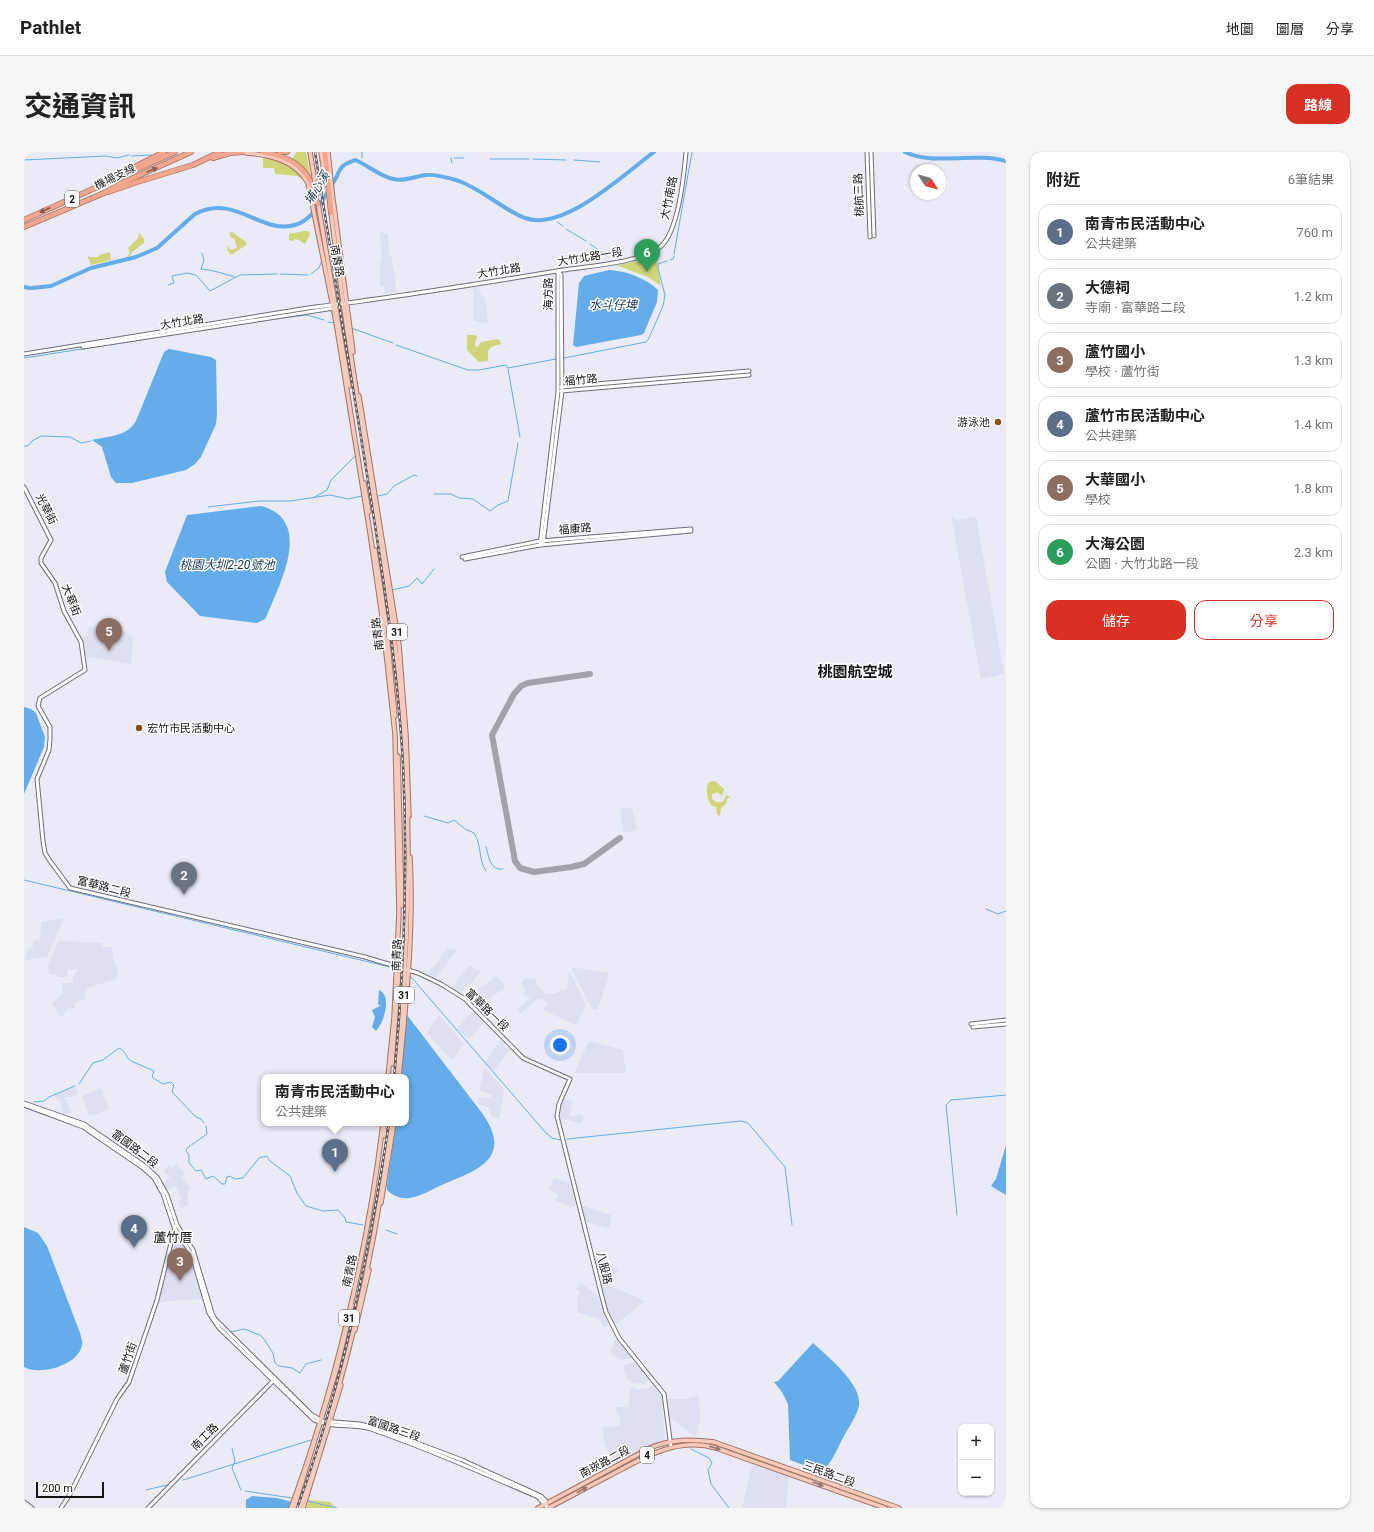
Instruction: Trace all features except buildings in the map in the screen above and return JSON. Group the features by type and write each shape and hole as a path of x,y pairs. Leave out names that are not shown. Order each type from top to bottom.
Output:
{"highway":[{"path":"119,178 127,171 164,152"},
{"name":"機場支線","path":"24,220 176,152"},
{"name":"機場支線","path":"24,227 104,193 122,183 191,152"},
{"path":"178,170 203,161 220,152"},
{"path":"263,152 284,158 302,170 310,181 316,206"},
{"path":"280,152 287,152"},
{"path":"327,152 331,213"},
{"path":"104,193 113,192 167,172 191,167 225,154 244,153"}],"main road":[{"name":"南青路","path":"310,152 316,206 347,373 387,630 399,763 401,913 394,1036 389,1074"},
{"name":"南青路","path":"321,152 353,372 396,646 401,709 408,857 407,969 398,1074"},
{"name":"31","path":"327,152 344,304 399,645 406,735 411,876 407,969"},
{"path":"244,153 271,156 297,168 308,182 316,206 316,216 335,306"},
{"name":"31","path":"335,306 384,630 395,734 399,913 398,967 389,1074"},
{"name":"南青路","path":"353,372 359,395"},
{"name":"南青路","path":"347,373 349,401"},
{"name":"南青路","path":"370,533 376,557"},
{"name":"南青路","path":"385,556 386,581"},
{"name":"南青路","path":"394,709 395,734"},
{"name":"南青路","path":"401,709 406,735"},
{"name":"南青路","path":"398,839 401,852"},
{"name":"南青路","path":"408,857 410,846"},
{"name":"南青路","path":"391,1048 394,1036"},
{"name":"31","path":"293,1508 320,1422 343,1336 363,1243 383,1126"},
{"name":"南青路","path":"293,1508 305,1476 347,1327 366,1243 384,1126"},
{"name":"南青路","path":"302,1508 324,1434 329,1424 350,1345 372,1243 392,1126"},
{"name":"31","path":"302,1508 324,1446 354,1334 373,1250 393,1126"},
{"name":"南青路","path":"383,1174 389,1153"},
{"name":"南青路","path":"343,1336 347,1327"},
{"name":"南青路","path":"350,1345 354,1334"},
{"name":"南青路","path":"324,1434 324,1446"},
{"name":"南崁路二段","path":"547,1506 650,1448 670,1442 685,1439 714,1442 753,1456"},
{"name":"南崁路二段","path":"538,1508 547,1506 650,1454 671,1447 694,1444 712,1447 755,1462"},
{"name":"三民路二段","path":"753,1456 899,1508"},
{"name":"三民路二段","path":"755,1462 885,1508"},
{"name":"南青路","path":"299,1486 305,1476"}],"street":[{"name":"大竹南路","path":"663,244 669,235 675,216 686,152"},
{"name":"桃航三路","path":"867,152 870,237"},
{"name":"桃航三路","path":"871,152 874,236"},
{"name":"大竹北路一段","path":"540,274 637,258 647,255 663,244"},
{"name":"海方路","path":"542,543 562,391 562,275 558,271"},
{"name":"海方路","path":"542,543 558,389 558,271"},
{"name":"大竹北路","path":"24,355 540,274"},
{"name":"福竹路","path":"558,389 562,387 749,371"},
{"name":"福竹路","path":"558,389 562,391 750,376"},
{"name":"光華街","path":"24,487 51,540"},
{"name":"福康路","path":"463,558 542,543 691,530"},
{"name":"大華街","path":"51,540 41,558 41,563 55,584 64,611 81,642 85,670"},
{"name":"富華路二段","path":"85,670 40,698 38,701 38,706 50,727 49,750 37,779 45,853 70,888 316,946"},
{"name":"富華路一段","path":"316,946 365,957 427,976 465,999 523,1058 570,1079"},
{"path":"972,1025 1006,1022"},
{"name":"八股路","path":"570,1079 558,1104 557,1116 602,1297 619,1338 664,1394 671,1447"},
{"name":"富國路二段","path":"24,1104 83,1127 143,1168 154,1178 176,1226 192,1255 206,1299"},
{"name":"蘆竹街","path":"61,1508 70,1494 117,1399 129,1382 157,1300 176,1226"},
{"name":"富國路三段","path":"206,1299 209,1313 219,1328 320,1422 366,1428 440,1453 538,1494 547,1506"},
{"name":"南工路","path":"148,1508 274,1379"},
{"path":"24,1502 32,1508"}],"shaded area":[{"path":"380,232 388,234 389,256 391,256 395,274 396,292 385,294 384,286 380,286 380,259 382,258"},
{"path":"478,287 482,297 485,297 488,323 474,321 473,288"},
{"path":"951,515 956,520 976,517 1004,674 981,679"},
{"path":"89,627 123,631 133,638 131,664 86,657 83,637 88,636"},
{"path":"632,807 637,830 624,833 620,809"},
{"path":"64,918 47,957 25,959 28,949 34,948 32,944 36,939 39,941 42,922"},
{"path":"58,941 101,943 101,947 112,947 114,964 118,969 116,979 90,987 85,992 85,999 74,1003 75,1008 67,1009 62,1018 52,1003 62,995 63,983 73,983 73,977 78,970 68,969 67,977 58,977 58,975 49,974 48,965"},
{"path":"447,949 457,950 435,979 428,974"},
{"path":"469,965 480,972 472,983 459,993 452,988"},
{"path":"571,967 608,973 608,980 597,1010 592,1009"},
{"path":"569,971 586,1005 576,1025 543,1010 548,1003 542,998 539,1000 537,999 520,1014 518,1008 530,999 523,993 526,990 521,983 525,978 535,979 538,987 545,993 553,994 567,989"},
{"path":"496,976 505,985 504,988 476,1009 466,999"},
{"path":"473,1011 484,1023 468,1039 457,1029"},
{"path":"439,1015 464,1044 452,1060 426,1033"},
{"path":"500,1040 510,1050 493,1071 485,1063"},
{"path":"589,1041 623,1050 626,1073 574,1073"},
{"path":"484,1067 504,1089 499,1119 490,1115 489,1107 482,1106 478,1103 479,1097 491,1099 492,1094 479,1091"},
{"path":"75,1088 78,1094 72,1097 65,1097 72,1113 63,1115 60,1099 56,1099 55,1094"},
{"path":"101,1088 104,1093 102,1094 110,1108 95,1115 88,1114 82,1096"},
{"path":"561,1099 572,1101 570,1116 577,1116 578,1114 584,1116 581,1124 569,1120 559,1119"},
{"path":"169,1165 173,1168 176,1165 185,1173 182,1178 191,1187 187,1192 189,1205 181,1208 178,1201 181,1198 175,1186 166,1190 162,1182 170,1178 164,1171"},
{"path":"554,1178 571,1184 576,1205 573,1207 556,1201 558,1195 549,1189"},
{"path":"581,1205 611,1215 610,1228 585,1222"},
{"path":"173,1243 182,1243 189,1253 202,1299 158,1302"},
{"path":"594,1259 618,1269 615,1276 596,1270"},
{"path":"599,1281 645,1301 615,1325 607,1308"},
{"path":"581,1283 597,1295 609,1325 604,1328 599,1319 577,1312 578,1296 581,1292 576,1289"},
{"path":"617,1338 632,1357 621,1360 613,1355 610,1348 614,1347 614,1340"},
{"path":"635,1362 650,1380 645,1384 631,1383 630,1380 627,1379 623,1365"},
{"path":"653,1385 662,1398 665,1440 616,1463 605,1445 602,1427 619,1426 621,1417 615,1411 616,1407 628,1407 631,1387 640,1390 641,1388 648,1389"},
{"path":"699,1396 700,1419 696,1437 669,1417 667,1399 685,1399"},
{"path":"752,1465 789,1475 786,1508 742,1508"}],"green space":[{"path":"297,152 306,152 311,178 291,160"},
{"path":"263,156 287,164 305,181 297,176 275,174 274,168 263,168"},
{"path":"308,231 310,234 305,244 298,240 289,240 289,234"},
{"path":"232,232 246,242 246,245 231,255 227,250 228,247 230,250 237,248 234,238 231,238 229,233"},
{"path":"139,233 144,239 144,243 128,257 127,256 130,253 128,248 138,238"},
{"path":"110,252 111,260 91,265 87,255 90,257 98,257 99,255"},
{"path":"656,258 661,286 648,277 616,265"},
{"path":"467,335 475,335 477,337 475,344 476,347 478,347 481,342 499,339 501,344 491,347 488,351 488,361 479,362 467,350"},
{"path":"715,781 724,789 722,796 717,792 712,794 712,799 716,802 723,802 726,795 730,797 727,799 726,804 721,808 720,816 717,815 716,807 712,806 707,794 709,782"},
{"path":"309,1500 330,1502 337,1508 306,1508"}],"water":[{"name":"水斗仔埤","path":"609,270 635,276 648,282 658,290 657,302 644,333 641,335 576,347 573,345 579,283 584,276"},
{"path":"169,349 211,357 216,360 216,424 201,457 195,464 186,470 132,483 116,483 111,477 102,447 92,440 117,435 128,430 132,426 136,421 164,352"},
{"name":"桃園大圳2-20號池","path":"261,506 277,513 286,524 290,538 289,554 285,570 265,619 257,623 200,616 167,582 165,572 187,515"},
{"path":"24,707 31,709 36,713 45,737 44,747 24,794"},
{"path":"379,990 383,993 386,1004 384,1017 376,1031 372,1027 375,1017 372,1010 380,1006 378,1004"},
{"path":"407,1015 482,1113 491,1128 494,1141 493,1151 480,1167 422,1194 406,1198 397,1197 387,1190 396,1126 409,1126 409,1074 401,1074"},
{"path":"1006,1145 1006,1195 991,1186 996,1179"},
{"path":"24,1227 38,1233 47,1246 82,1341 79,1352 74,1358 58,1367 49,1369 39,1370 24,1367"},
{"path":"813,1343 842,1371 855,1388 859,1405 854,1418 831,1461 822,1472 790,1460 788,1404 782,1392 774,1382 778,1381"},
{"path":"252,1496 277,1498 292,1502 290,1508 246,1508 246,1500"}],"waterway":[{"path":"362,152 362,158"},
{"name":"埔心溪","path":"32,288 51,286 91,268 136,257 157,248 195,214 209,209 223,208 235,211 271,225 283,227 295,225 308,218 314,212 324,199 341,168 345,164 355,160 388,178 397,180 430,175 442,176 459,181 476,189 508,210 525,218 541,220 557,217 575,209 610,186 654,152"},
{"path":"674,254 692,152"},
{"name":"埔心溪","path":"905,152 928,158 980,158 1006,161"},
{"path":"24,160 106,156 117,158 129,155"},
{"path":"131,156 152,155"},
{"path":"451,158 452,163"},
{"path":"454,158 464,158"},
{"path":"490,159 496,159"},
{"path":"497,159 529,159"},
{"path":"533,159 566,160"},
{"path":"574,160 600,162"},
{"path":"557,222 563,226"},
{"path":"566,229 586,241"},
{"path":"590,244 607,256"},
{"path":"202,253 204,260 201,269 215,271 235,277"},
{"path":"670,260 673,259 674,256"},
{"path":"311,274 319,268 322,260"},
{"path":"564,358 646,342 663,306 665,295 658,264 667,261"},
{"path":"168,285 174,283 172,276 187,273 196,275 210,291 240,275 277,274"},
{"path":"280,274 308,275"},
{"name":"埔心溪","path":"24,287 29,288"},
{"path":"272,319 307,315 324,320"},
{"path":"241,324 268,320"},
{"path":"328,322 335,323"},
{"path":"199,331 224,327"},
{"path":"351,328 393,343"},
{"path":"24,358 153,338"},
{"path":"396,345 468,370 479,370 506,365 508,368 556,359"},
{"path":"508,369 520,437"},
{"path":"24,446 28,446 32,441 41,436 70,437 81,443 91,441"},
{"path":"434,494 451,494 459,498 473,499 490,511 498,505 508,501 518,443"},
{"path":"313,498 327,490 331,480 355,456"},
{"path":"378,496 387,494 394,486 414,475 417,476"},
{"path":"208,507 259,501 290,501 330,495 348,499 362,496"},
{"path":"392,590 409,586 417,578 422,584 434,569"},
{"path":"424,816 448,823 454,820 465,829 474,833 486,871"},
{"path":"486,847 489,859 493,866 495,868 503,869"},
{"path":"24,880 390,967"},
{"path":"986,909 998,914 1006,911"},
{"path":"411,977 546,1133 552,1138 560,1140"},
{"path":"79,1084 93,1063 103,1060 119,1048 131,1061 154,1071 152,1077 163,1084 171,1082 174,1085 172,1092 196,1117 201,1119 204,1123"},
{"path":"34,1102 44,1101 49,1097 75,1086"},
{"path":"957,1215 946,1105 951,1100 1006,1095"},
{"path":"567,1139 741,1121 748,1123 785,1167 792,1225"},
{"path":"206,1126 207,1134 187,1148 186,1151 189,1155 189,1163 196,1171 201,1170 206,1179 213,1176 222,1184 225,1184 227,1177 230,1176 235,1179 243,1178 259,1158 267,1156 270,1161 290,1176 297,1193 306,1206 323,1211 338,1210 345,1218 346,1222 363,1225"},
{"path":"386,1230 397,1234"},
{"path":"231,1332 244,1329 260,1335 273,1353 275,1363 279,1366 292,1368 300,1373 306,1364 321,1360"},
{"path":"183,1480 311,1440"},
{"path":"232,1448 235,1461 232,1468 241,1490"},
{"path":"691,1449 709,1458 712,1463 708,1470 711,1484 729,1508"},
{"path":"146,1490 167,1485"},
{"path":"245,1491 292,1498"},
{"path":"307,1501 337,1508"}],"taxiway":[{"path":"590,674 528,683 521,686 514,694 492,735 515,861 520,868 534,872 571,867 584,864 620,838"}],"railway":[{"path":"315,152 365,462 393,650 397,688 403,764 405,881 403,960 394,1074"},
{"path":"297,1508 328,1414 353,1318 373,1221 389,1126"}],"place":[{"name":"大海公園","path":"647,272"},
{"name":"游泳池","path":"998,422"},
{"name":"大華國小","path":"109,651"},
{"name":"宏竹市民活動中心","path":"139,728"},
{"name":"大德祠","path":"184,895"},
{"name":"南青市民活動中心","path":"335,1172"},
{"name":"蘆竹市民活動中心","path":"134,1248"},
{"name":"蘆竹國小","path":"180,1281"}],"district":[{"name":"桃園航空城","path":"855,672"},
{"name":"蘆竹厝","path":"173,1237"}]}
